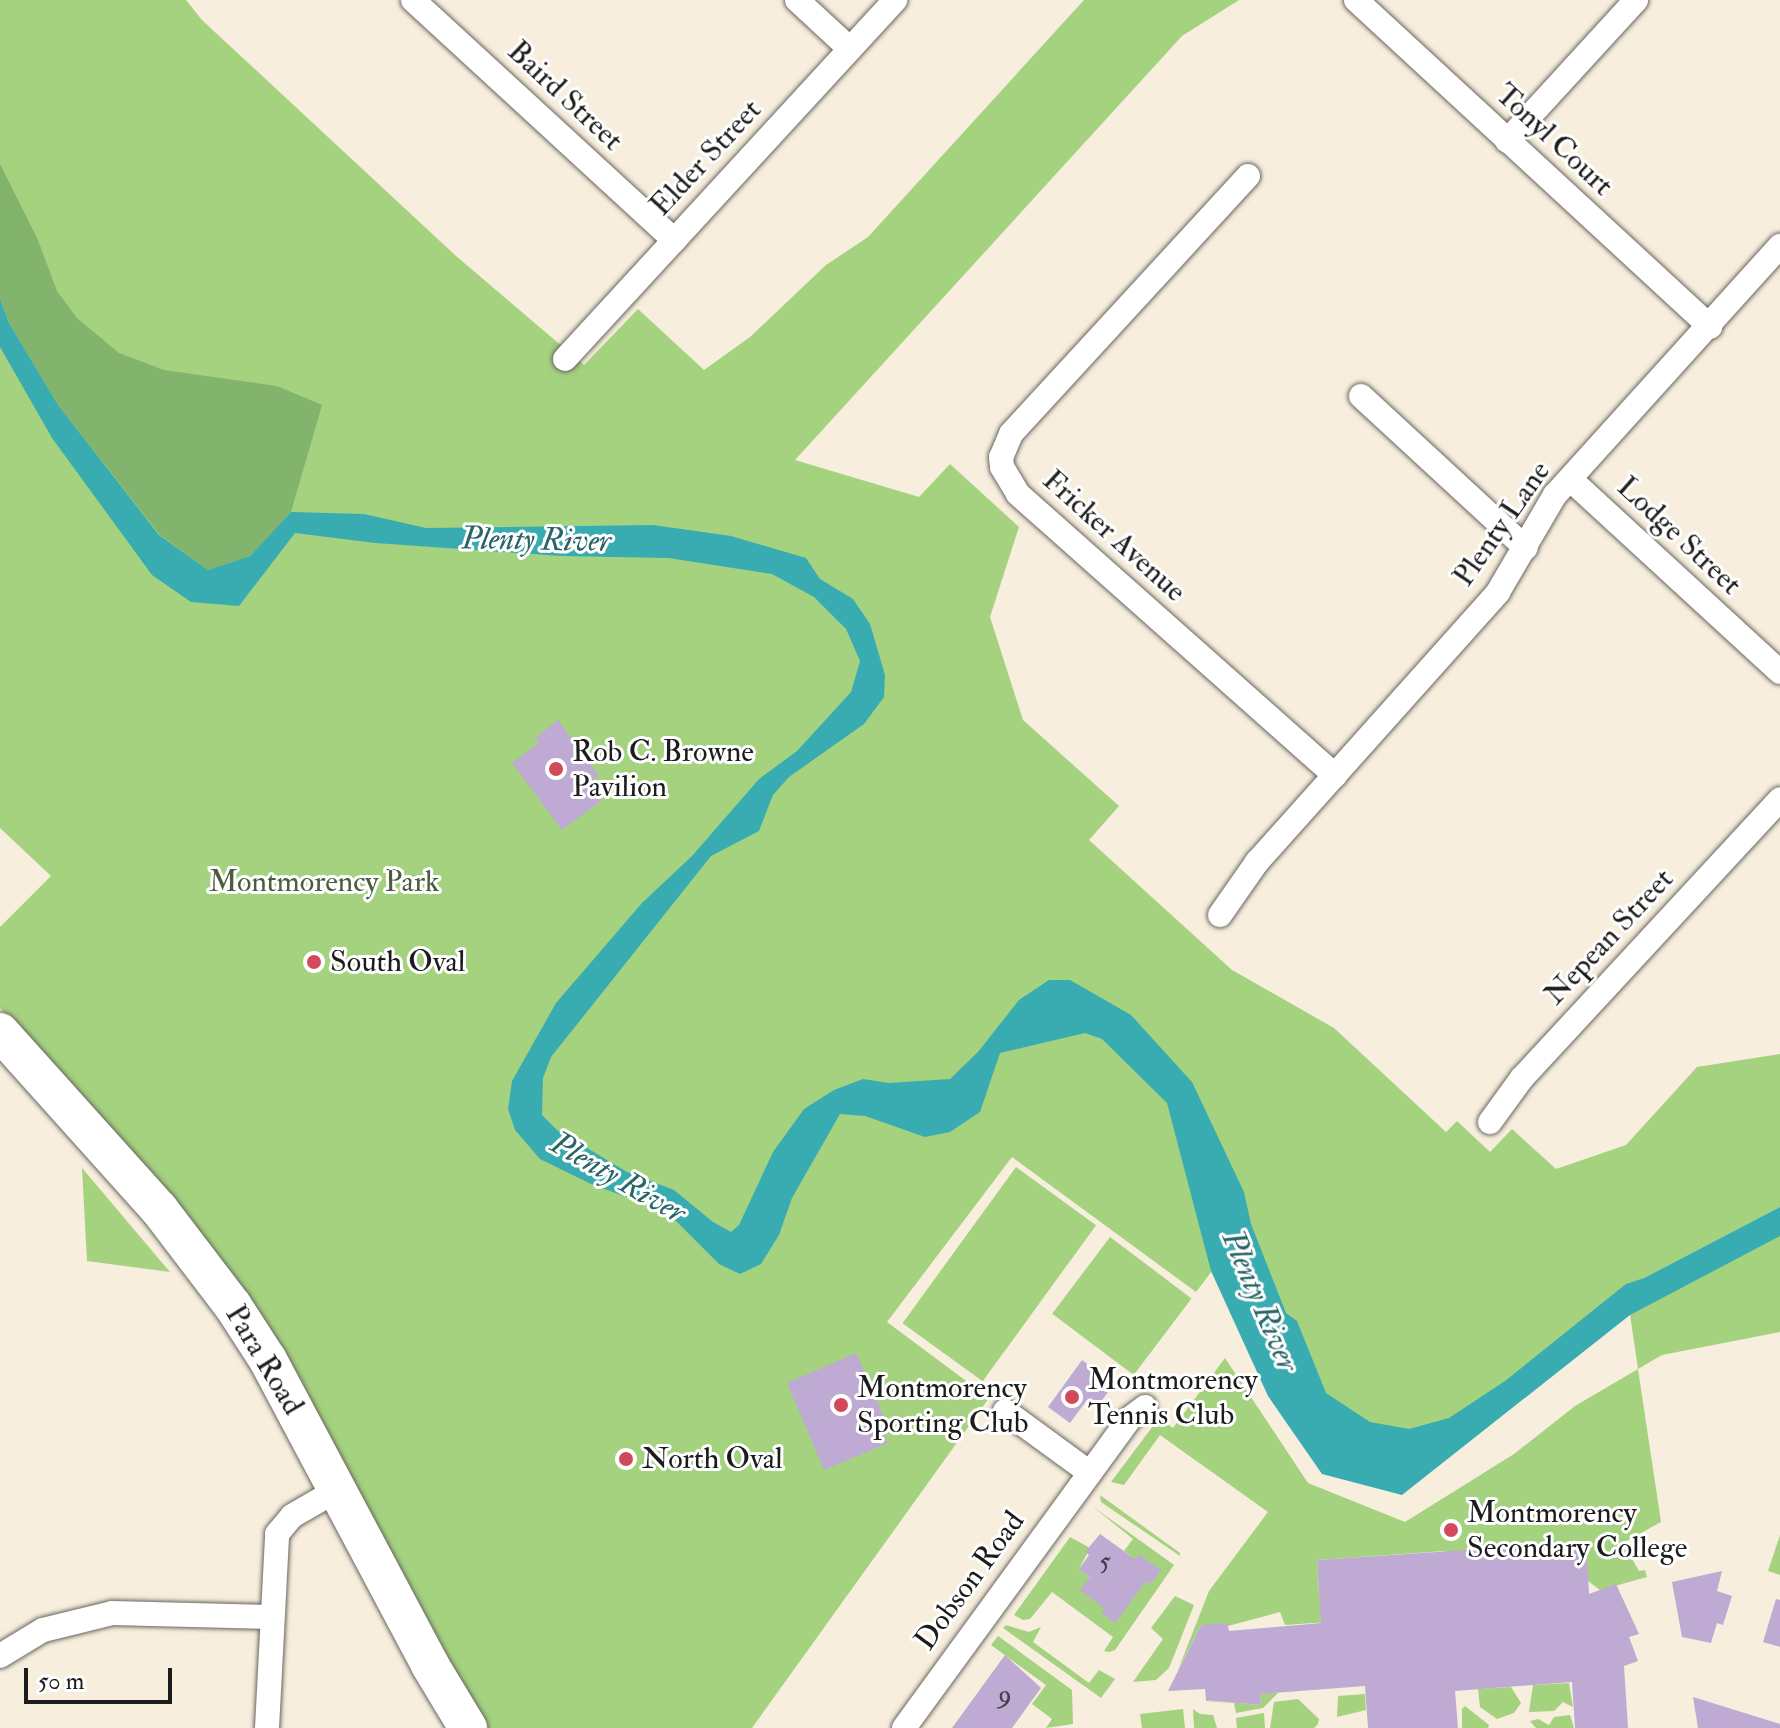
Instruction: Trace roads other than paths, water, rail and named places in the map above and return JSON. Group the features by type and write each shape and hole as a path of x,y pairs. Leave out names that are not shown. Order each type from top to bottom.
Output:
{"main road":[{"name":"Para Road","path":"0,1032 131,1176 209,1272 268,1360 468,1728"}],"street":[{"name":"Baird Street","path":"413,0 674,240"},
{"path":"797,0 850,49"},
{"name":"Elder Street","path":"565,359 895,0"},
{"name":"Tonyl Court","path":"1356,0 1710,327"},
{"path":"1507,141 1636,0"},
{"name":"Fricker Avenue","path":"1248,176 1011,434 1001,457 1002,467 1018,494 1335,775"},
{"name":"Plenty Lane","path":"1220,915 1257,862 1498,592 1542,516 1570,479 1780,246"},
{"path":"1361,396 1526,548"},
{"name":"Lodge Street","path":"1570,479 1780,672"},
{"name":"Nepean Street","path":"1490,1122 1522,1078 1780,799"},
{"name":"Dobson Road","path":"904,1728 1129,1419 1145,1407"},
{"path":"1005,1411 1090,1473"},
{"path":"267,1728 275,1541 280,1528 292,1516 337,1490"},
{"path":"0,1656 43,1630 112,1613 271,1617"}],"water":[{"name":"Plenty River","path":"0,299 9,323 58,405 159,535 208,570 250,556 291,512 364,514 426,528 653,525 731,536 806,558 820,579 853,599 870,624 885,675 884,697 864,724 789,777 773,795 759,831 711,856 551,1057 543,1078 542,1115 557,1130 627,1172 674,1190 713,1222 731,1232 739,1225 773,1152 804,1109 834,1090 863,1079 889,1083 950,1079 978,1052 1019,1000 1049,980 1070,980 1131,1015 1192,1082 1244,1192 1251,1224 1286,1313 1297,1321 1326,1393 1370,1422 1409,1429 1449,1418 1505,1381 1626,1284 1644,1278 1780,1207 1780,1236 1630,1315 1402,1495 1322,1474 1268,1396 1211,1271 1167,1103 1102,1039 1085,1033 1000,1053 980,1112 950,1132 925,1137 865,1116 840,1114 792,1198 779,1235 761,1264 740,1274 719,1264 667,1212 591,1184 540,1159 515,1130 508,1109 512,1081 556,1003 642,903 692,856 759,779 797,751 851,692 860,661 846,629 814,597 772,574 668,558 561,556 375,543 295,533 239,606 191,602 152,575 52,438 0,347"}],"place":[{"name":"Rob C. Browne Pavilion","path":"556,769"},
{"name":"South Oval","path":"314,962"},
{"name":"Montmorency Tennis Club","path":"1072,1397"},
{"name":"Montmorency Sporting Club","path":"841,1405"},
{"name":"North Oval","path":"626,1459"},
{"name":"Montmorency Secondary College","path":"1451,1530"}],"park label":[{"name":"Montmorency Park","path":"324,882"}]}
